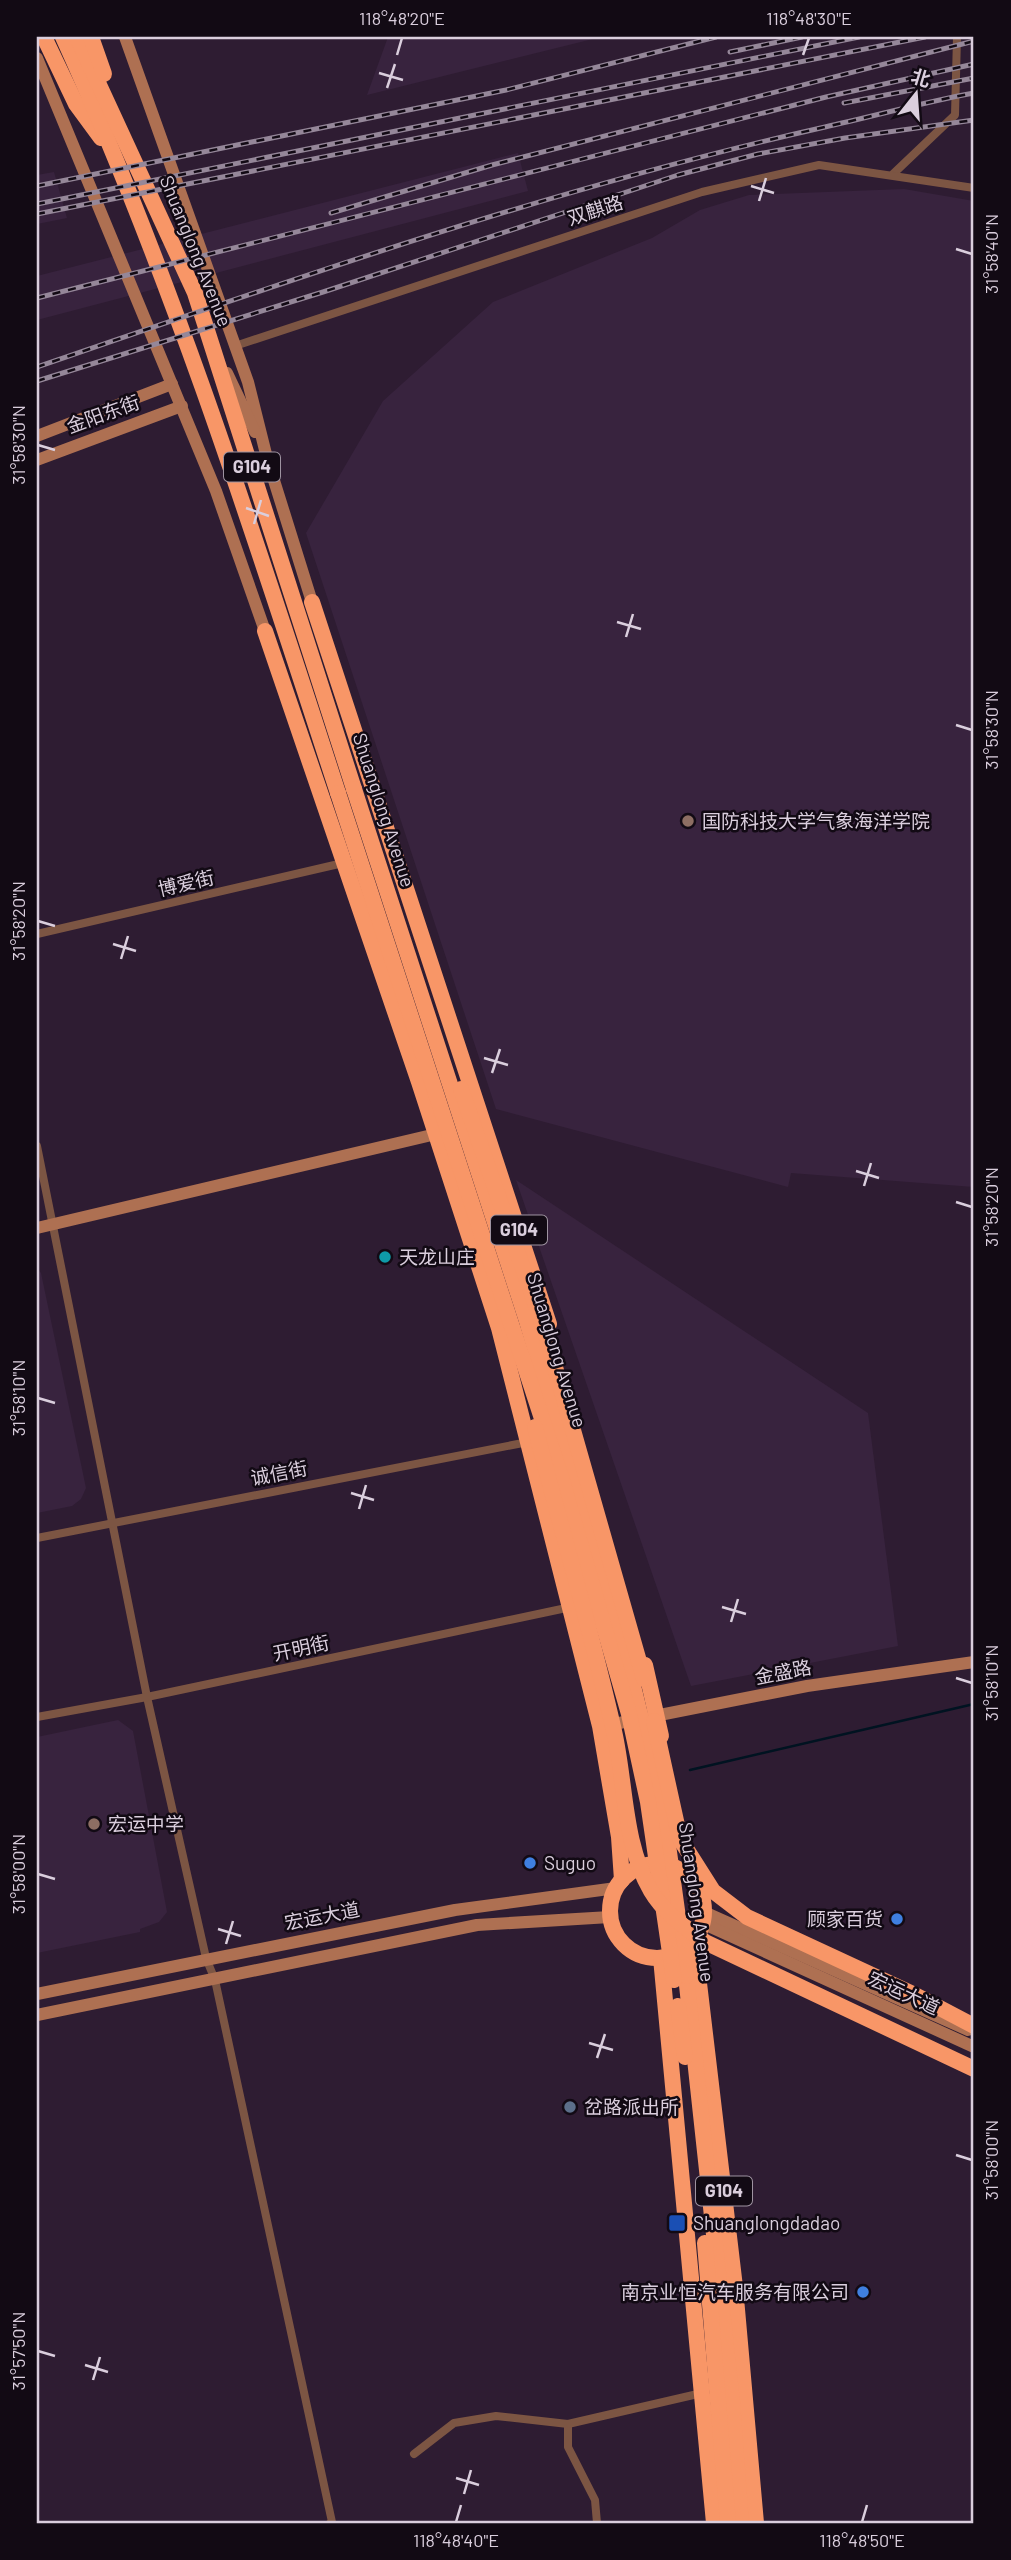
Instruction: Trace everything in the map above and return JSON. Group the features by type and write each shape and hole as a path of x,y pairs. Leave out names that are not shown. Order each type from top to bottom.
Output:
{"highway":[{"name":"G104","path":"44,37 76,104 125,157"},
{"name":"Shuanglong Avenue","path":"63,37 195,293 346,791 562,1480 622,1691 648,1802 693,2109 728,2523"},
{"name":"Shuanglong Avenue","path":"77,37 125,157 346,791 421,991 580,1497 640,1704 663,1808 700,2095 732,2401 741,2523"},
{"name":"G104","path":"91,37 125,157"},
{"name":"Shuanglong Avenue","path":"313,602 541,1293 659,1716 678,1870"},
{"name":"G104","path":"265,631 499,1328 600,1726 619,1837 619,1884"},
{"path":"421,991 471,1113 545,1332 637,1653 680,1839 713,1891 747,1917 915,1995 974,2026"},
{"path":"512,1323 528,1403 614,1733 629,1828 638,1863 651,1892 671,1917 705,1942 974,2069"},
{"path":"649,1865 664,1865 678,1870 698,1889 703,1917 694,1941 673,1955 661,1958 634,1952 622,1944 610,1917 619,1884 649,1865"},
{"name":"Shuanglong Avenue","path":"694,1941 736,2287 756,2523"},
{"name":"G104","path":"661,1958 714,2523"}],"street":[{"path":"125,37 248,382 267,458 313,602"},
{"path":"893,174 955,115 957,37"},
{"path":"37,58 182,406 226,517 265,631"},
{"name":"双麒路","path":"235,345 702,192 820,165 974,188"},
{"path":"209,335 267,458"},
{"name":"金阳东街","path":"37,436 172,384"},
{"name":"金阳东街","path":"37,460 182,406"},
{"name":"博爱街","path":"37,934 343,863"},
{"path":"37,1228 436,1134"},
{"path":"37,1146 147,1697 206,1958 215,1980 332,2523"},
{"name":"诚信街","path":"37,1538 113,1520 528,1442"},
{"name":"开明街","path":"37,1717 147,1697 571,1607"},
{"name":"金盛路","path":"600,1726 807,1686 974,1662"},
{"name":"宏运大道","path":"37,1994 455,1910 619,1884"},
{"path":"37,2015 477,1926 610,1917"},
{"name":"宏运大道","path":"703,1917 974,2034"},
{"name":"宏运大道","path":"703,1917 974,2047"},
{"path":"414,2454 454,2423 496,2416 568,2424 702,2393"},
{"path":"568,2424 568,2447 595,2500 597,2523"}],"shaded area":[{"path":"388,37 601,37 367,95"},
{"path":"518,153 528,191 37,320 37,276"},
{"path":"54,172 67,218 37,224 37,175"},
{"name":"国防科技大学气象海洋学院","path":"904,189 974,201 974,1187 791,1173 788,1187 496,1109 306,533 383,401 493,302 652,238 700,210 749,195"},
{"path":"516,1180 868,1413 898,1646 691,1686"},
{"path":"37,1268 41,1273 86,1488 81,1499 72,1506 37,1513"},
{"name":"宏运中学","path":"118,1720 133,1731 167,1912 159,1922 140,1929 140,1932 37,1953 37,1737"}],"waterway":[{"path":"690,1770 974,1704"}],"railway":[{"path":"37,186 506,90 716,37"},
{"path":"730,52 802,37"},
{"path":"37,204 859,37"},
{"path":"37,214 925,37"},
{"path":"331,213 492,165 974,41"},
{"path":"37,298 826,97 974,64"},
{"path":"844,103 974,78"},
{"path":"37,367 330,268 526,206 724,151 974,93"},
{"path":"37,381 323,292 678,175 758,154 845,138 974,120"}],"place":[{"name":"国防科技大学气象海洋学院","path":"688,821"},
{"name":"天龙山庄","path":"385,1257"},
{"name":"宏运中学","path":"94,1824"},
{"name":"Suguo","path":"530,1863"},
{"name":"顾家百货","path":"897,1919"},
{"name":"岔路派出所","path":"570,2107"},
{"name":"Shuanglongdadao","path":"677,2223"},
{"name":"南京业恒汽车服务有限公司","path":"863,2292"}]}
